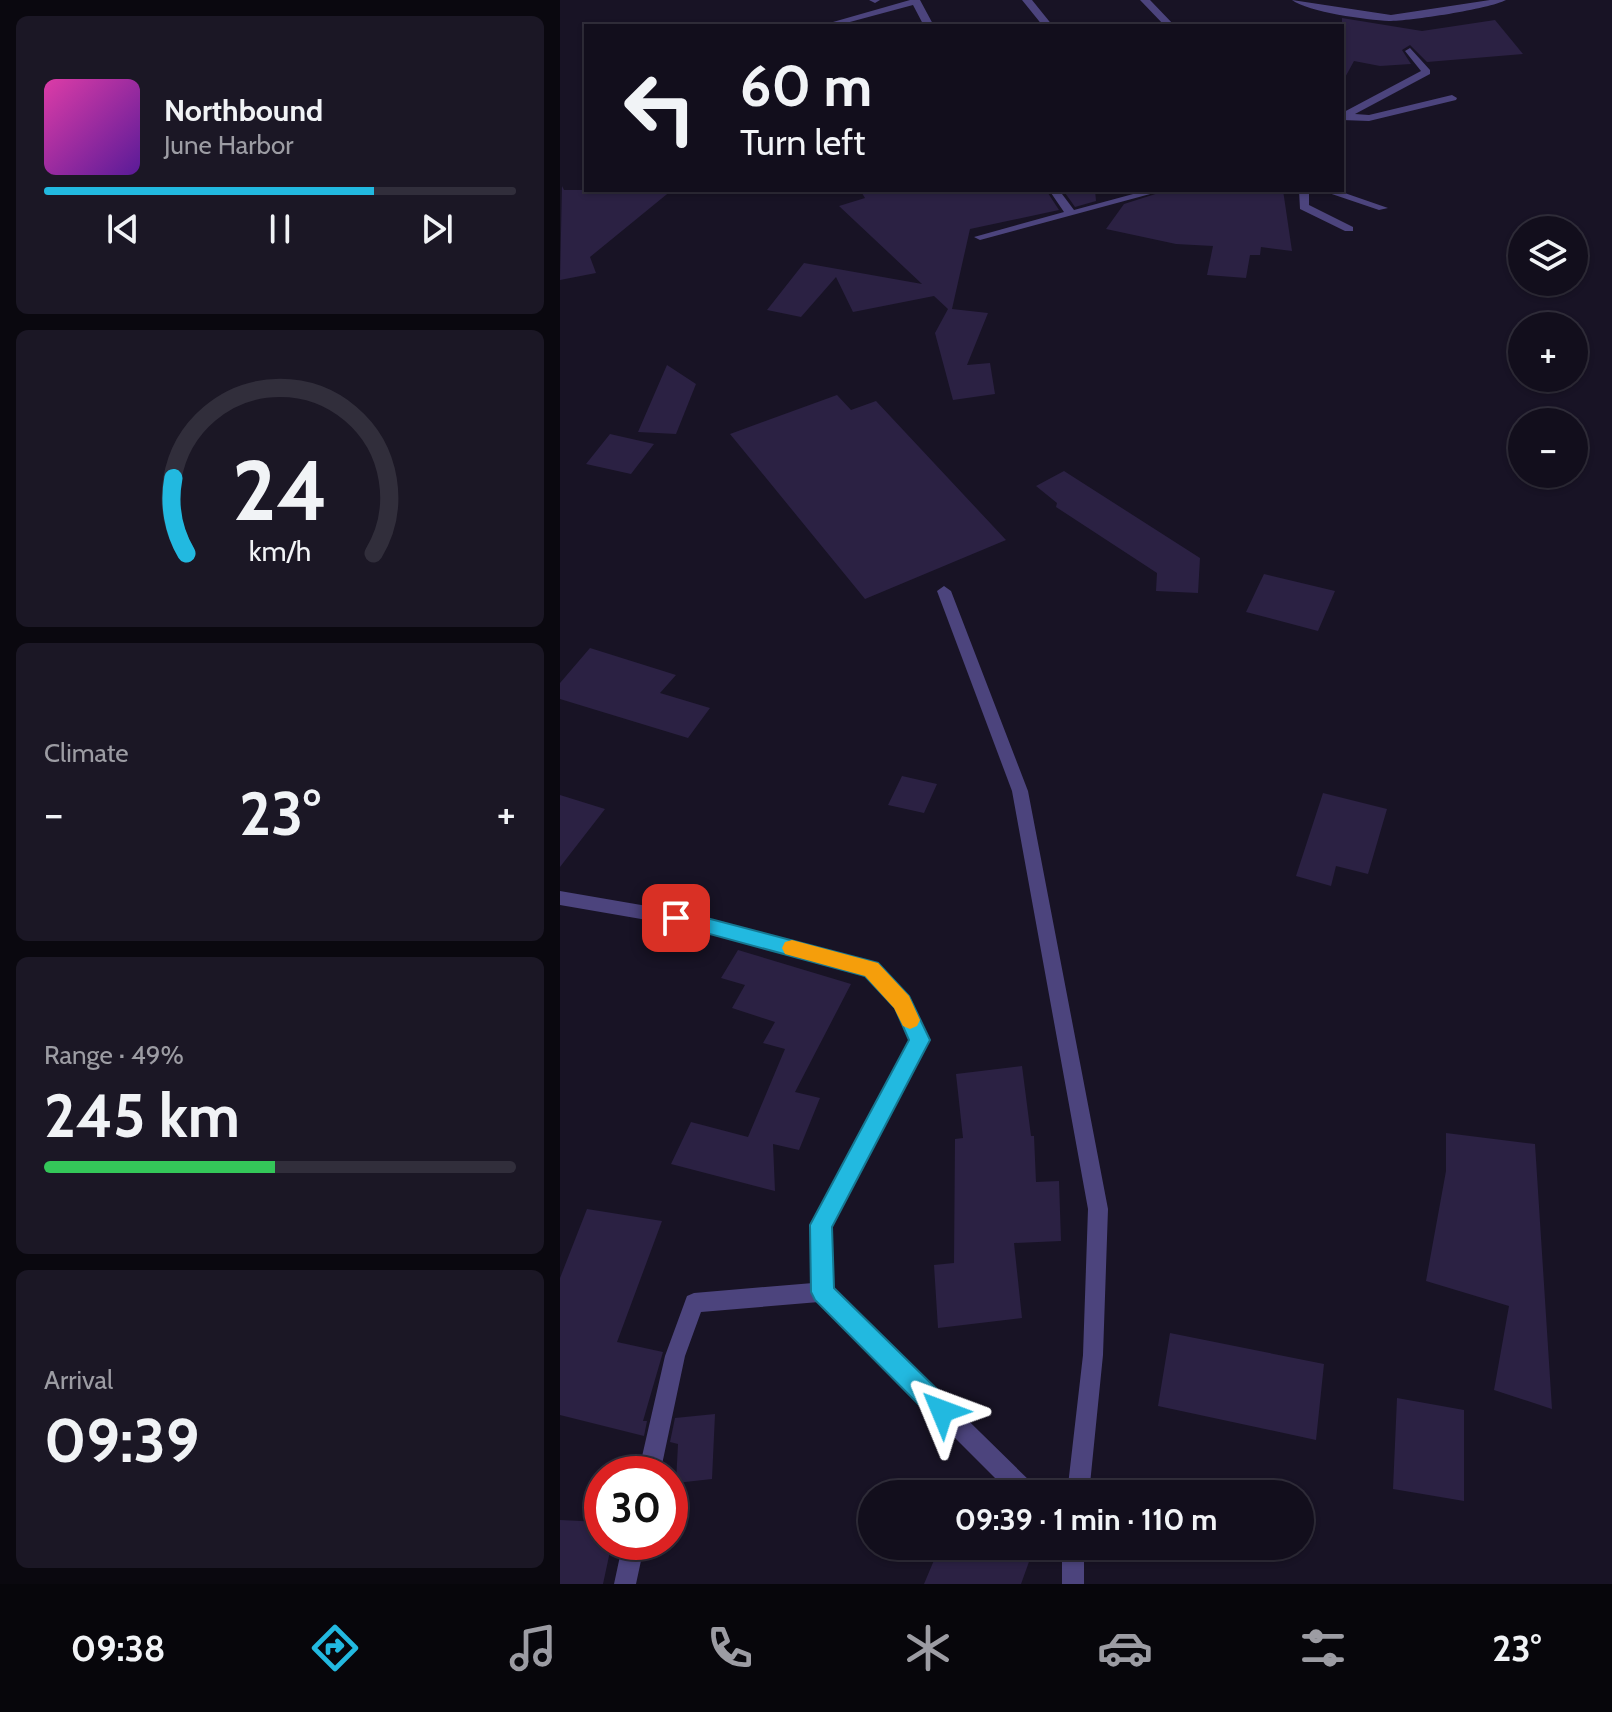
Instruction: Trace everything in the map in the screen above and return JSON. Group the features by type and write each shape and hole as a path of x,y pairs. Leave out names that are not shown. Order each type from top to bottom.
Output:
{"street":[{"path":"1027,0 1046,24"},
{"path":"1145,0 1168,24"},
{"path":"1297,0 1309,6 1391,18 1501,0"},
{"path":"831,24 916,1 928,24"},
{"path":"1344,116 1427,72 1410,51"},
{"path":"1344,117 1369,118 1452,98"},
{"path":"1055,192 1071,214"},
{"path":"980,237 1153,192"},
{"path":"1304,192 1304,207 1349,229"},
{"path":"1331,192 1383,208"},
{"path":"944,591 1020,791 1098,1209 1093,1355 1080,1480"},
{"path":"560,898 676,918 871,969 902,1002 919,1040 821,1225 823,1292 1013,1480"},
{"path":"653,1456 675,1356 694,1303 823,1292"},
{"path":"625,1584 630,1560"},
{"path":"1073,1560 1073,1584"}],"building":[{"path":"1342,18 1422,31 1495,20 1523,54 1427,62 1410,45 1402,50 1411,64 1380,66 1354,61 1344,79"},
{"path":"562,186 564,190 584,192 670,192 590,257 596,273 560,280"},
{"path":"861,192 1047,192 1059,210 970,229 952,309 988,313 967,365 990,363 995,394 953,400 935,333 948,309 934,296 853,312 836,277 801,317 767,310 804,263 922,284 839,206 865,198"},
{"path":"1064,192 1095,192 1096,201 1075,207"},
{"path":"1162,192 1283,192 1292,251 1261,247 1260,255 1250,255 1246,278 1207,275 1213,246 1176,244 1106,229 1124,204"},
{"path":"667,365 696,384 676,434 638,432"},
{"path":"837,395 851,410 876,401 1006,540 865,599 730,434"},
{"path":"610,434 654,444 631,474 586,464"},
{"path":"1064,471 1200,558 1198,593 1156,591 1157,573 1056,507 1057,503 1036,486"},
{"path":"1264,574 1335,591 1318,631 1246,612"},
{"path":"590,648 676,675 660,693 710,708 688,738 560,699 560,683"},
{"path":"902,776 937,784 924,813 888,805"},
{"path":"1323,793 1387,809 1368,874 1336,866 1331,886 1296,876"},
{"path":"560,795 605,809 560,867"},
{"path":"738,950 851,984 795,1092 820,1098 799,1150 773,1144 775,1191 671,1164 691,1122 748,1137 785,1049 763,1043 775,1022 732,1008 745,985 721,978"},
{"path":"1022,1066 1031,1136 1034,1136 1036,1182 1059,1181 1061,1241 1014,1243 1022,1318 938,1328 934,1265 954,1263 955,1139 963,1138 956,1074"},
{"path":"1446,1133 1535,1144 1552,1409 1494,1390 1509,1306 1426,1281 1446,1171"},
{"path":"587,1209 662,1221 617,1342 663,1352 643,1421 647,1421 644,1436 560,1415 560,1278"},
{"path":"1170,1333 1324,1364 1316,1440 1158,1406"},
{"path":"1397,1398 1464,1410 1464,1501 1393,1489"},
{"path":"715,1414 712,1479 688,1482 688,1456 677,1456 678,1444 670,1442 675,1418"},
{"path":"560,1520 584,1521 584,1560 608,1560 603,1584 560,1584"},
{"path":"934,1560 1030,1560 1021,1584 924,1584"}],"slow traffic":[{"path":"792,948 871,969 902,1002 910,1020"}],"route":[{"path":"676,918 871,969 902,1002 919,1040 821,1225 823,1292 942,1411"}]}
